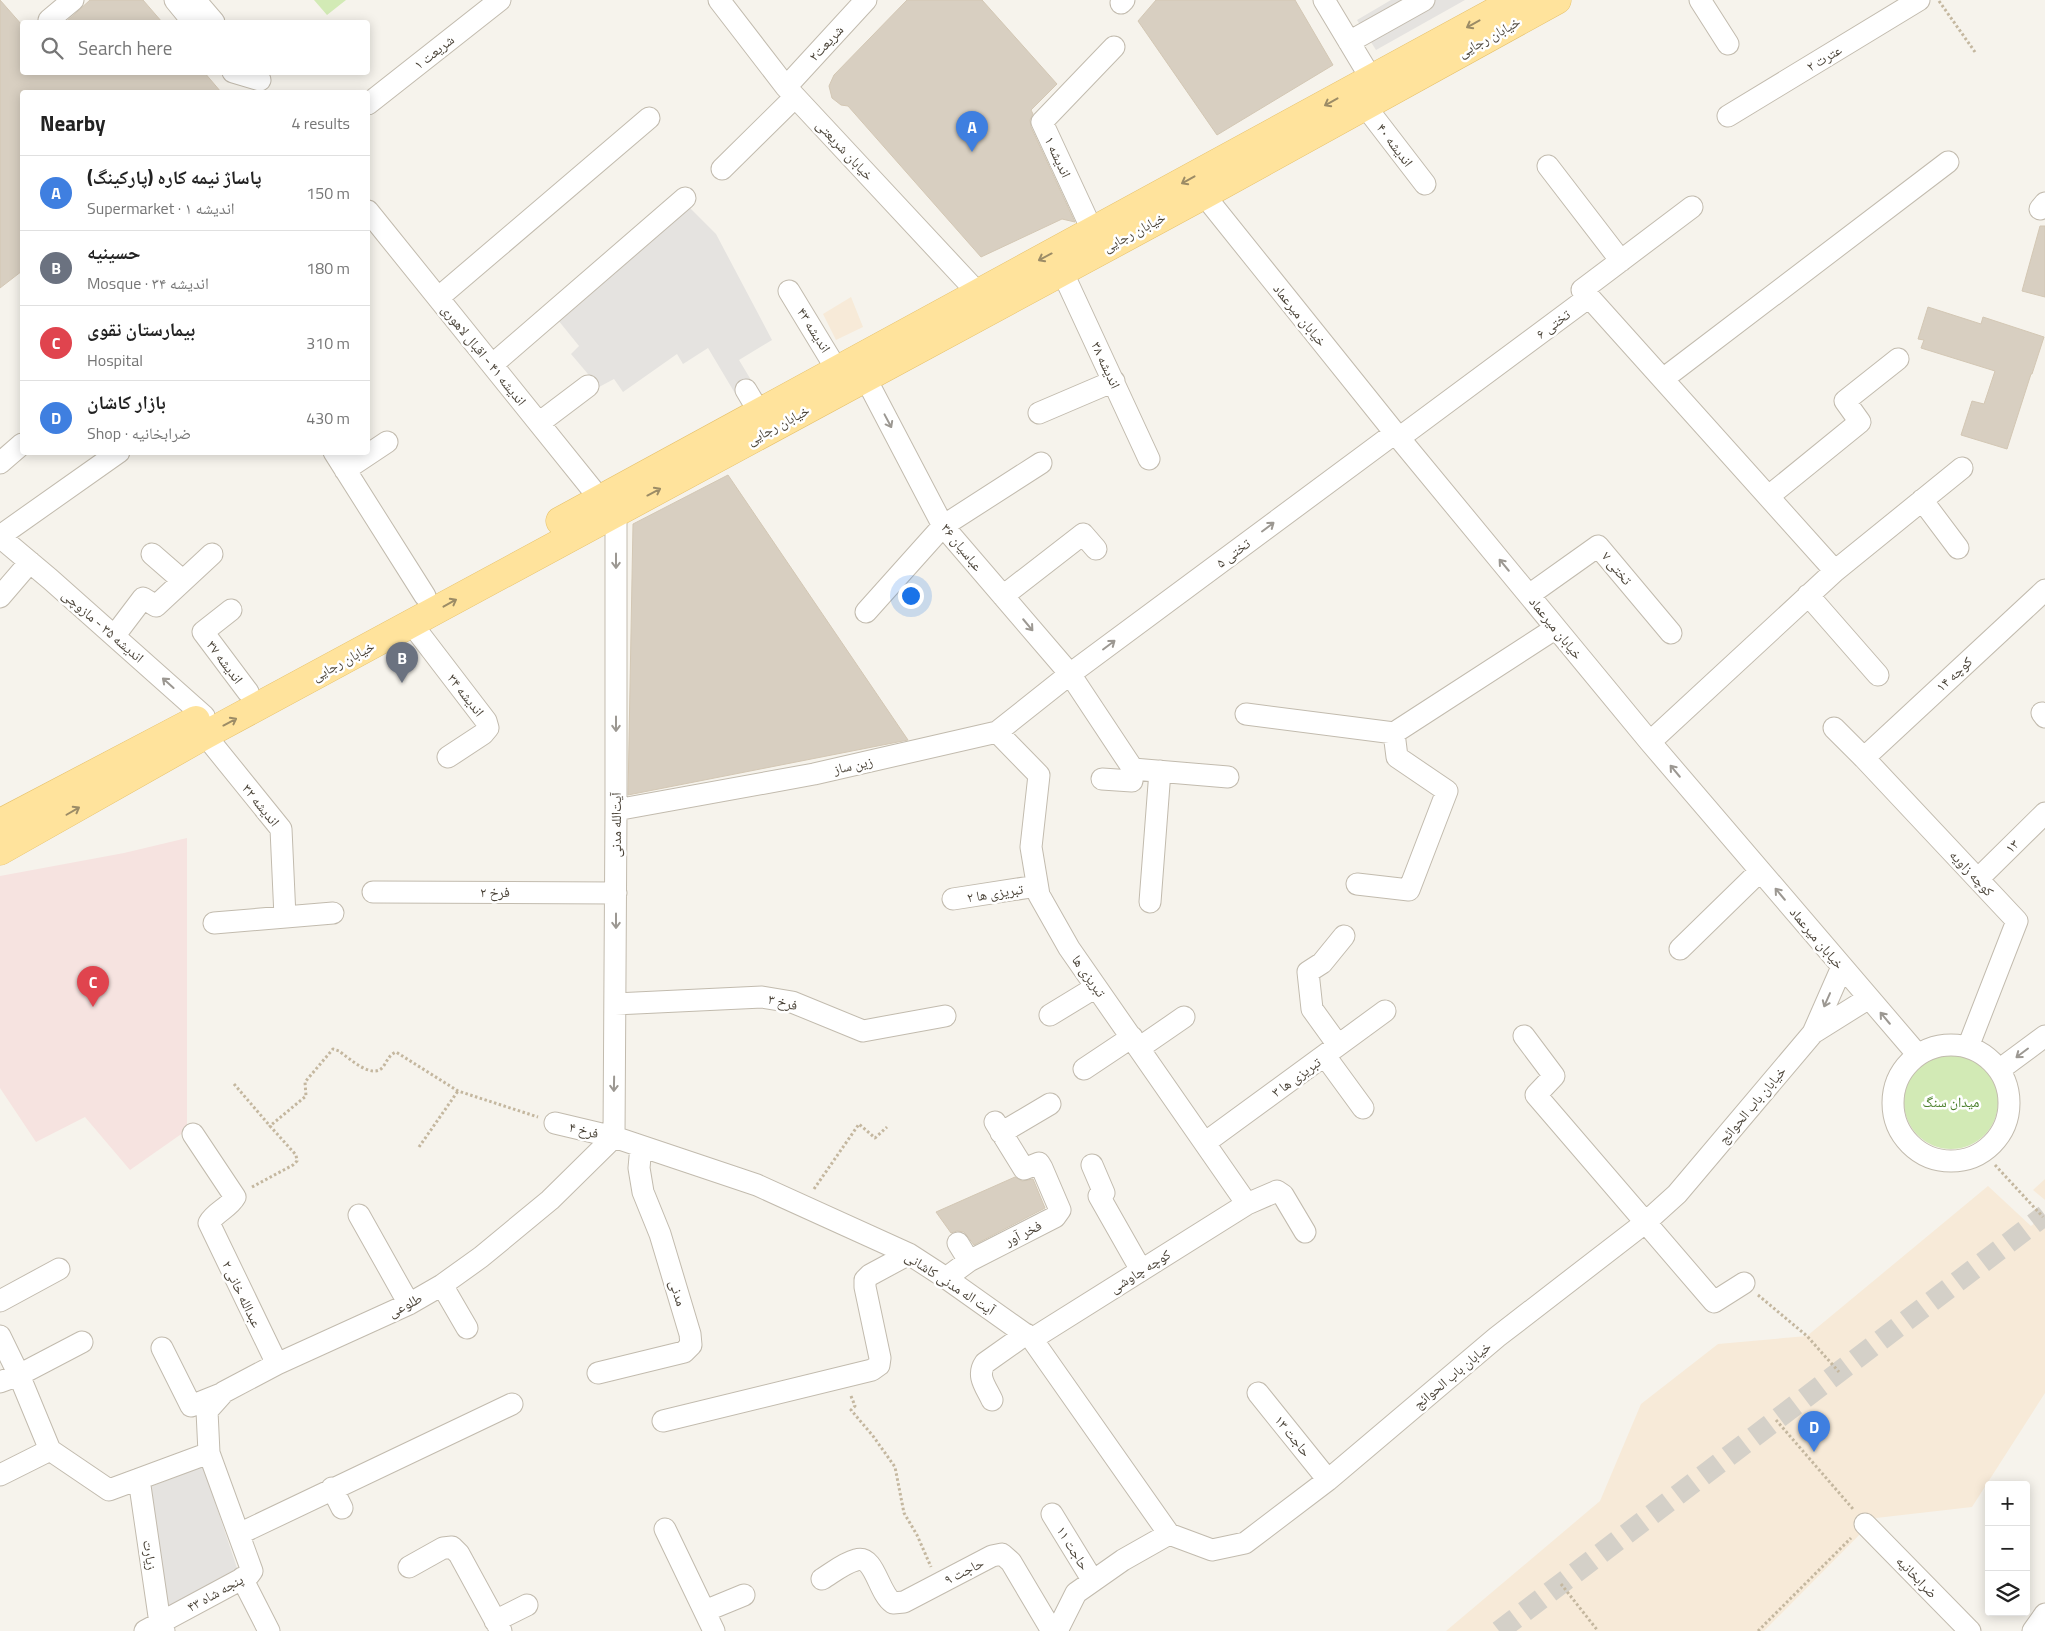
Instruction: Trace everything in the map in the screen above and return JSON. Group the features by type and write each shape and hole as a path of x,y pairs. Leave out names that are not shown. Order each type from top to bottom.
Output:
{"main road":[{"name":"خیابان رجایی","path":"0,851 19,822 205,726 411,624 608,506 753,401 837,370 1516,0"},
{"name":"خیابان رجایی","path":"205,726 248,692 426,596 865,378 1204,195 1557,0"}],"street":[{"path":"49,20 73,0"},
{"path":"174,0 191,20"},
{"path":"195,0 212,20"},
{"name":"شریعت ۱","path":"370,102 500,0"},
{"name":"خیابان شریعتی","path":"719,0 790,92 978,293"},
{"name":"شریعت۲","path":"722,169 790,92 866,0"},
{"path":"1324,0 1372,80"},
{"path":"1349,42 1424,0"},
{"path":"1700,0 1728,44"},
{"name":"عترت ۲","path":"1728,116 1919,0"},
{"name":"اندیشه ۱","path":"1093,232 1042,122 1114,48"},
{"path":"242,75 262,82"},
{"name":"اندیشه ۴۰","path":"1365,106 1424,184"},
{"path":"438,298 648,118"},
{"path":"1663,379 1948,162"},
{"path":"1548,166 1621,261"},
{"name":"خیابان میرعماد","path":"1204,195 1397,436 1650,742 1918,1055"},
{"path":"492,366 685,198"},
{"path":"1692,207 1582,290 1836,571"},
{"name":"اندیشه ۴۱ - اقبال لاهوری","path":"370,214 608,506"},
{"name":"اندیشه ۳۸","path":"1062,271 1149,459"},
{"name":"اندیشه ۴۳","path":"789,291 837,370"},
{"name":"تختی ۶","path":"1397,436 1589,297"},
{"path":"1769,496 1860,422 1845,401 1898,359"},
{"name":"عباسیان ۳۶","path":"865,378 943,526 1070,674 1133,769"},
{"path":"1039,413 1114,381"},
{"path":"539,423 588,386"},
{"name":"تختی ۵","path":"1070,674 1397,436"},
{"path":"370,453 387,442"},
{"path":"0,463 20,446"},
{"path":"0,537 116,455"},
{"path":"336,455 426,596"},
{"path":"345,470 368,455"},
{"path":"866,612 943,526 1040,463"},
{"path":"1650,742 1808,595 1962,468"},
{"path":"1922,500 1958,548"},
{"name":"آیت‌الله مدنی","path":"608,506 616,810 614,1137"},
{"name":"اندیشه ۳۵ - مازوچی","path":"0,537 115,636 205,726"},
{"path":"1003,596 1090,542"},
{"name":"تختی ۷","path":"1529,595 1598,546 1671,633"},
{"path":"152,554 183,581"},
{"path":"115,636 143,598 156,606 212,554"},
{"path":"0,597 30,562"},
{"name":"کوچه ۱۴","path":"1864,758 2045,590"},
{"path":"1808,595 1878,675"},
{"name":"اندیشه ۳۷","path":"230,610 203,632 248,692"},
{"name":"اندیشه ۳۴","path":"411,624 486,721 488,728 483,734 448,757"},
{"path":"1246,714 1394,733 1556,628"},
{"name":"زین ساز","path":"616,810 814,774 997,732 1070,674"},
{"name":"اندیشه ۳۲","path":"205,726 281,829 285,917"},
{"name":"کوچه زاویه","path":"1834,728 2017,921 1968,1047"},
{"name":"تبریزی ها","path":"997,732 1039,775 1031,848 1039,895 1070,948 1206,1142 1247,1204"},
{"path":"1357,884 1409,890 1447,791 1397,757 1394,733"},
{"path":"1102,779 1132,781 1133,769 1228,777"},
{"path":"1150,902 1160,771"},
{"name":"۱۳","path":"1978,879 2045,813"},
{"path":"1680,949 1760,871"},
{"name":"تبریزی ها ۲","path":"953,899 1037,886"},
{"name":"فرخ ۲","path":"373,892 616,893"},
{"path":"214,923 333,913"},
{"path":"1344,936 1322,962 1308,972 1312,1008 1363,1108"},
{"path":"1813,1033 1842,967"},
{"path":"1050,1015 1096,986"},
{"name":"فرخ ۳","path":"615,1004 762,996 792,1002 863,1031 945,1016"},
{"path":"1813,1033 1869,998"},
{"name":"تبریزی ها ۳","path":"1206,1142 1385,1011"},
{"path":"1084,1070 1184,1017"},
{"name":"خیابان باب الحوائج","path":"1168,1534 1212,1550 1246,1543 1328,1480 1497,1337 1646,1222 1677,1194 1813,1033"},
{"path":"1524,1036 1554,1076 1536,1095 1714,1302 1744,1283"},
{"path":"1999,1070 2045,1036"},
{"path":"1951,1044 1968,1047 1985,1056 1999,1070 2007,1087 2009,1106 2005,1125 1994,1142 1987,1159 1941,1160 1922,1154 1907,1142 1896,1125 1892,1106 1894,1086 1903,1068 1918,1055 1934,1047 1951,1044"},
{"name":"فخر آور","path":"946,1278 969,1261 1055,1217 1060,1210 1042,1168 1039,1164 1034,1164 1024,1169 998,1127 1050,1104"},
{"name":"فرخ ۴","path":"555,1123 614,1137"},
{"path":"193,1134 235,1196"},
{"name":"آیت اله مدنی کاشانی","path":"614,1137 757,1185 909,1254 1029,1336 1168,1534"},
{"name":"طلوعی","path":"209,1453 207,1412 224,1392 277,1364 409,1304 442,1285 550,1200 614,1137"},
{"name":"مدنی","path":"598,1373 684,1352 691,1345 690,1334 660,1234 643,1192 639,1168 641,1146"},
{"path":"1092,1165 1104,1193 1099,1196 1141,1270"},
{"name":"کوچه چاوشی","path":"992,1400 980,1376 980,1369 985,1362 1141,1270 1247,1204 1277,1191 1283,1195 1305,1232"},
{"name":"عبدالله خانی ۲","path":"235,1196 232,1203 213,1216 209,1224 277,1364"},
{"path":"358,1215 409,1304"},
{"path":"958,1243 969,1261"},
{"path":"663,1421 872,1370 879,1365 880,1358 864,1287 865,1280 870,1275 909,1254"},
{"path":"0,1301 59,1269"},
{"path":"442,1285 467,1328"},
{"path":"0,1336 10,1379 50,1450 109,1490 209,1453"},
{"path":"10,1379 82,1342"},
{"path":"162,1348 191,1406 224,1392"},
{"name":"حاجت ۱۳","path":"1258,1393 1328,1480"},
{"path":"239,1534 332,1488 512,1404"},
{"path":"0,1475 50,1450"},
{"name":"پنجه شاه ۴۳","path":"156,1628 252,1571 209,1453"},
{"name":"زیارت","path":"139,1478 156,1628"},
{"path":"332,1488 342,1508"},
{"name":"حاجت ۱۱","path":"1052,1514 1093,1581"},
{"name":"ضرابخانیه","path":"1865,1524 1970,1631"},
{"path":"665,1529 714,1631"},
{"path":"1057,1631 1076,1593 1124,1560 1168,1534"},
{"path":"409,1567 443,1548 452,1547 459,1554 498,1626 527,1605"},
{"name":"حاجت ۹","path":"822,1579 855,1560 863,1559 870,1563 886,1598 893,1603 904,1602 992,1556 1002,1554 1011,1562 1052,1631"},
{"path":"242,1578 268,1631"},
{"path":"705,1611 744,1595"},
{"path":"2033,1631 2045,1614"}],"path":[{"path":"1938,0 1974,52"},
{"path":"270,1126 306,1096 305,1082 328,1052 333,1049 370,1071 376,1072 382,1068 391,1054 396,1052 458,1090 555,1123"},
{"path":"234,1084 296,1155 297,1161 293,1165 235,1196"},
{"path":"419,1147 458,1090"},
{"path":"802,1206 859,1124 875,1138 887,1127"},
{"path":"1987,1159 2043,1217"},
{"path":"1744,1283 1807,1336 1839,1372"},
{"path":"843,1376 855,1406 851,1410 895,1466 904,1513 917,1535 937,1584"},
{"path":"1758,1631 1865,1524 1776,1420"},
{"path":"1561,1584 1598,1631"}],"shaded area":[{"path":"1391,0 1465,0 1376,50 1357,20"},
{"path":"688,206 716,234 772,340 739,360 754,385 736,395 708,348 683,364 677,354 623,392 614,379 599,387 571,354 579,346 558,320"},
{"path":"851,297 863,327 836,340 823,314"},
{"path":"187,838 187,1130 130,1170 85,1117 36,1142 0,1088 0,876 124,853"},
{"path":"2045,1179 2045,1200 2033,1190"},
{"path":"1988,1186 2031,1226 2045,1215 2045,1393 1989,1481 1985,1481 1985,1487 1972,1507 1876,1518 1764,1631 1446,1631 1600,1501 1641,1404 1718,1344 1807,1336"},
{"path":"203,1466 238,1571 167,1609 148,1488"}],"green space":[{"path":"314,0 346,0 327,15"},
{"name":"میدان سنگ","path":"1951,1055 1969,1058 1984,1069 1995,1084 1998,1102 1995,1120 1984,1135 1969,1146 1951,1149 1933,1146 1918,1135 1907,1120 1904,1102 1907,1084 1918,1069 1933,1058"}],"building":[{"path":"0,0 20,23 20,75 207,75 219,90 20,90 20,273 0,288"},
{"path":"90,0 143,0 160,20 68,20"},
{"path":"907,0 982,0 1057,84 1031,110 1033,114 1030,120 1031,127 1075,222 1062,219 981,257 848,106 841,105 832,98 829,86 834,75"},
{"path":"1156,0 1295,0 1333,65 1217,135 1138,21"},
{"path":"2040,226 2045,226 2045,297 2022,291"},
{"path":"1928,307 1981,324 1983,317 2044,337 2007,449 1961,435 1972,401 1984,404 1995,371 1921,348 1924,340 1918,339"},
{"path":"728,475 908,740 628,795 633,524"},
{"path":"1015,1177 1022,1181 1033,1179 1045,1208 974,1245 964,1232 957,1231 951,1233 936,1212"}],"tunnel":[{"path":"1499,1631 2045,1215"}],"place":[{"name":"پاساژ نیمه کاره (پارکینگ)","path":"972,152"},
{"name":"حسینیه","path":"402,683"},
{"name":"بیمارستان نقوی","path":"93,1007"},
{"name":"بازار کاشان","path":"1814,1452"}]}
